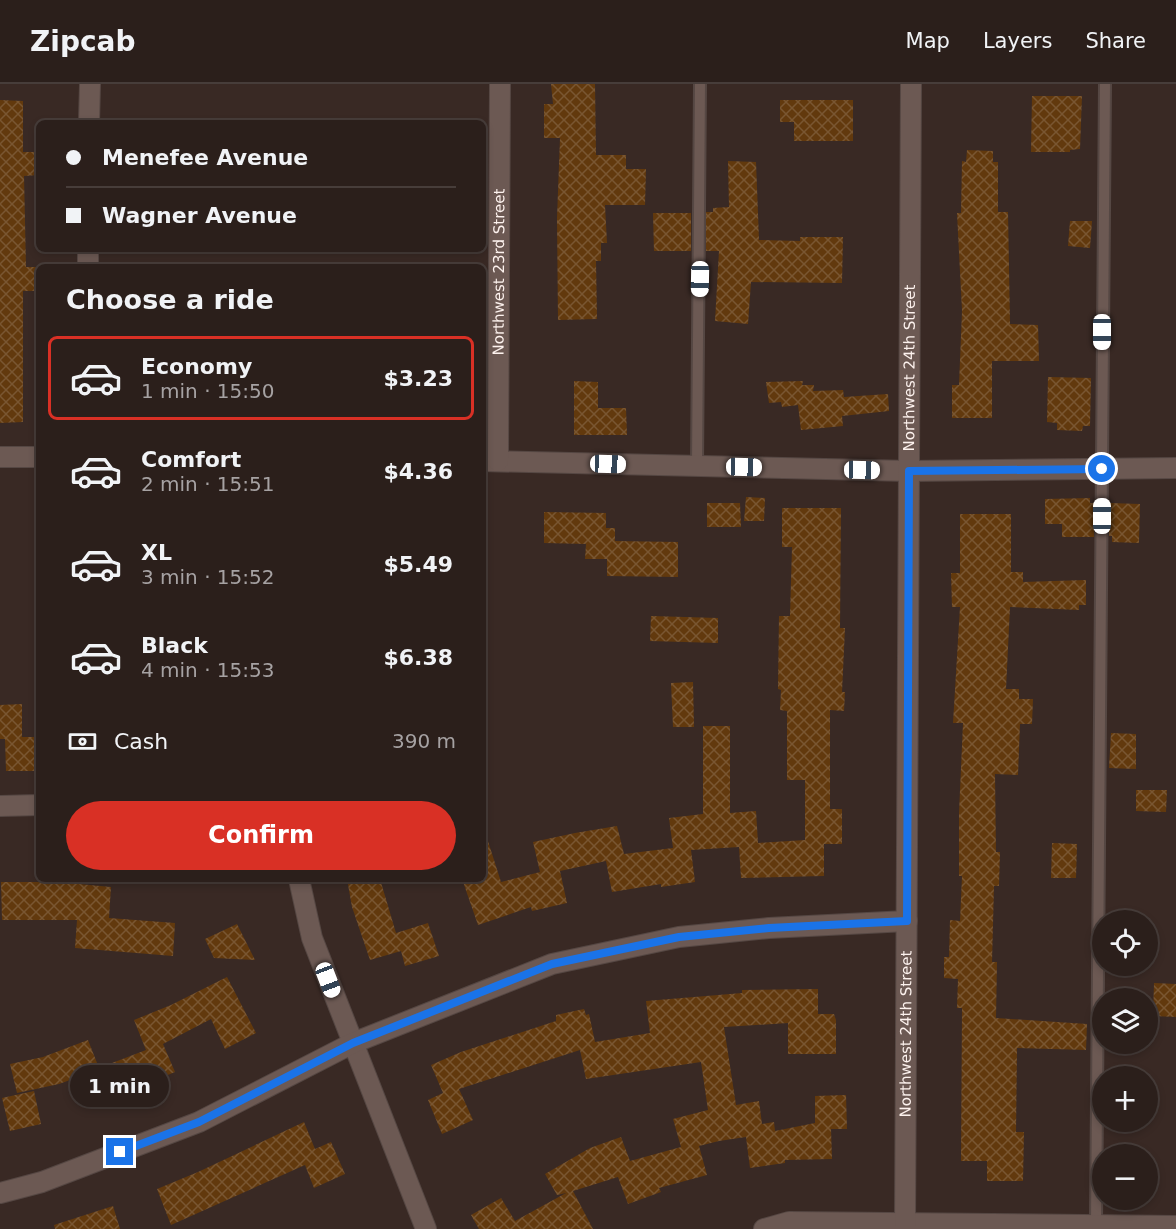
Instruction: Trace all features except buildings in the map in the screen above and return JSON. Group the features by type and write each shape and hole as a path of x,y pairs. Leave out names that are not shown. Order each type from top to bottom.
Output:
{"street":[{"path":"89,120 90,84"},
{"name":"Northwest 23rd Street","path":"490,461 500,84"},
{"name":"Northwest 24th Street","path":"905,1226 911,84"},
{"path":"0,457 36,457"},
{"path":"490,461 909,471 1176,468"},
{"path":"0,806 36,805"},
{"path":"300,882 312,938 426,1229"},
{"path":"0,1193 42,1182 199,1122 353,1043 552,964 679,937 769,928 907,921"},
{"path":"764,1229 789,1222 905,1226 1176,1226"}],"lane":[{"path":"697,466 700,84"},
{"path":"1096,1225 1105,84"}],"route":[{"path":"120,1152 199,1122 353,1043 552,964 679,937 769,928 907,921 909,471 1102,469"}]}
